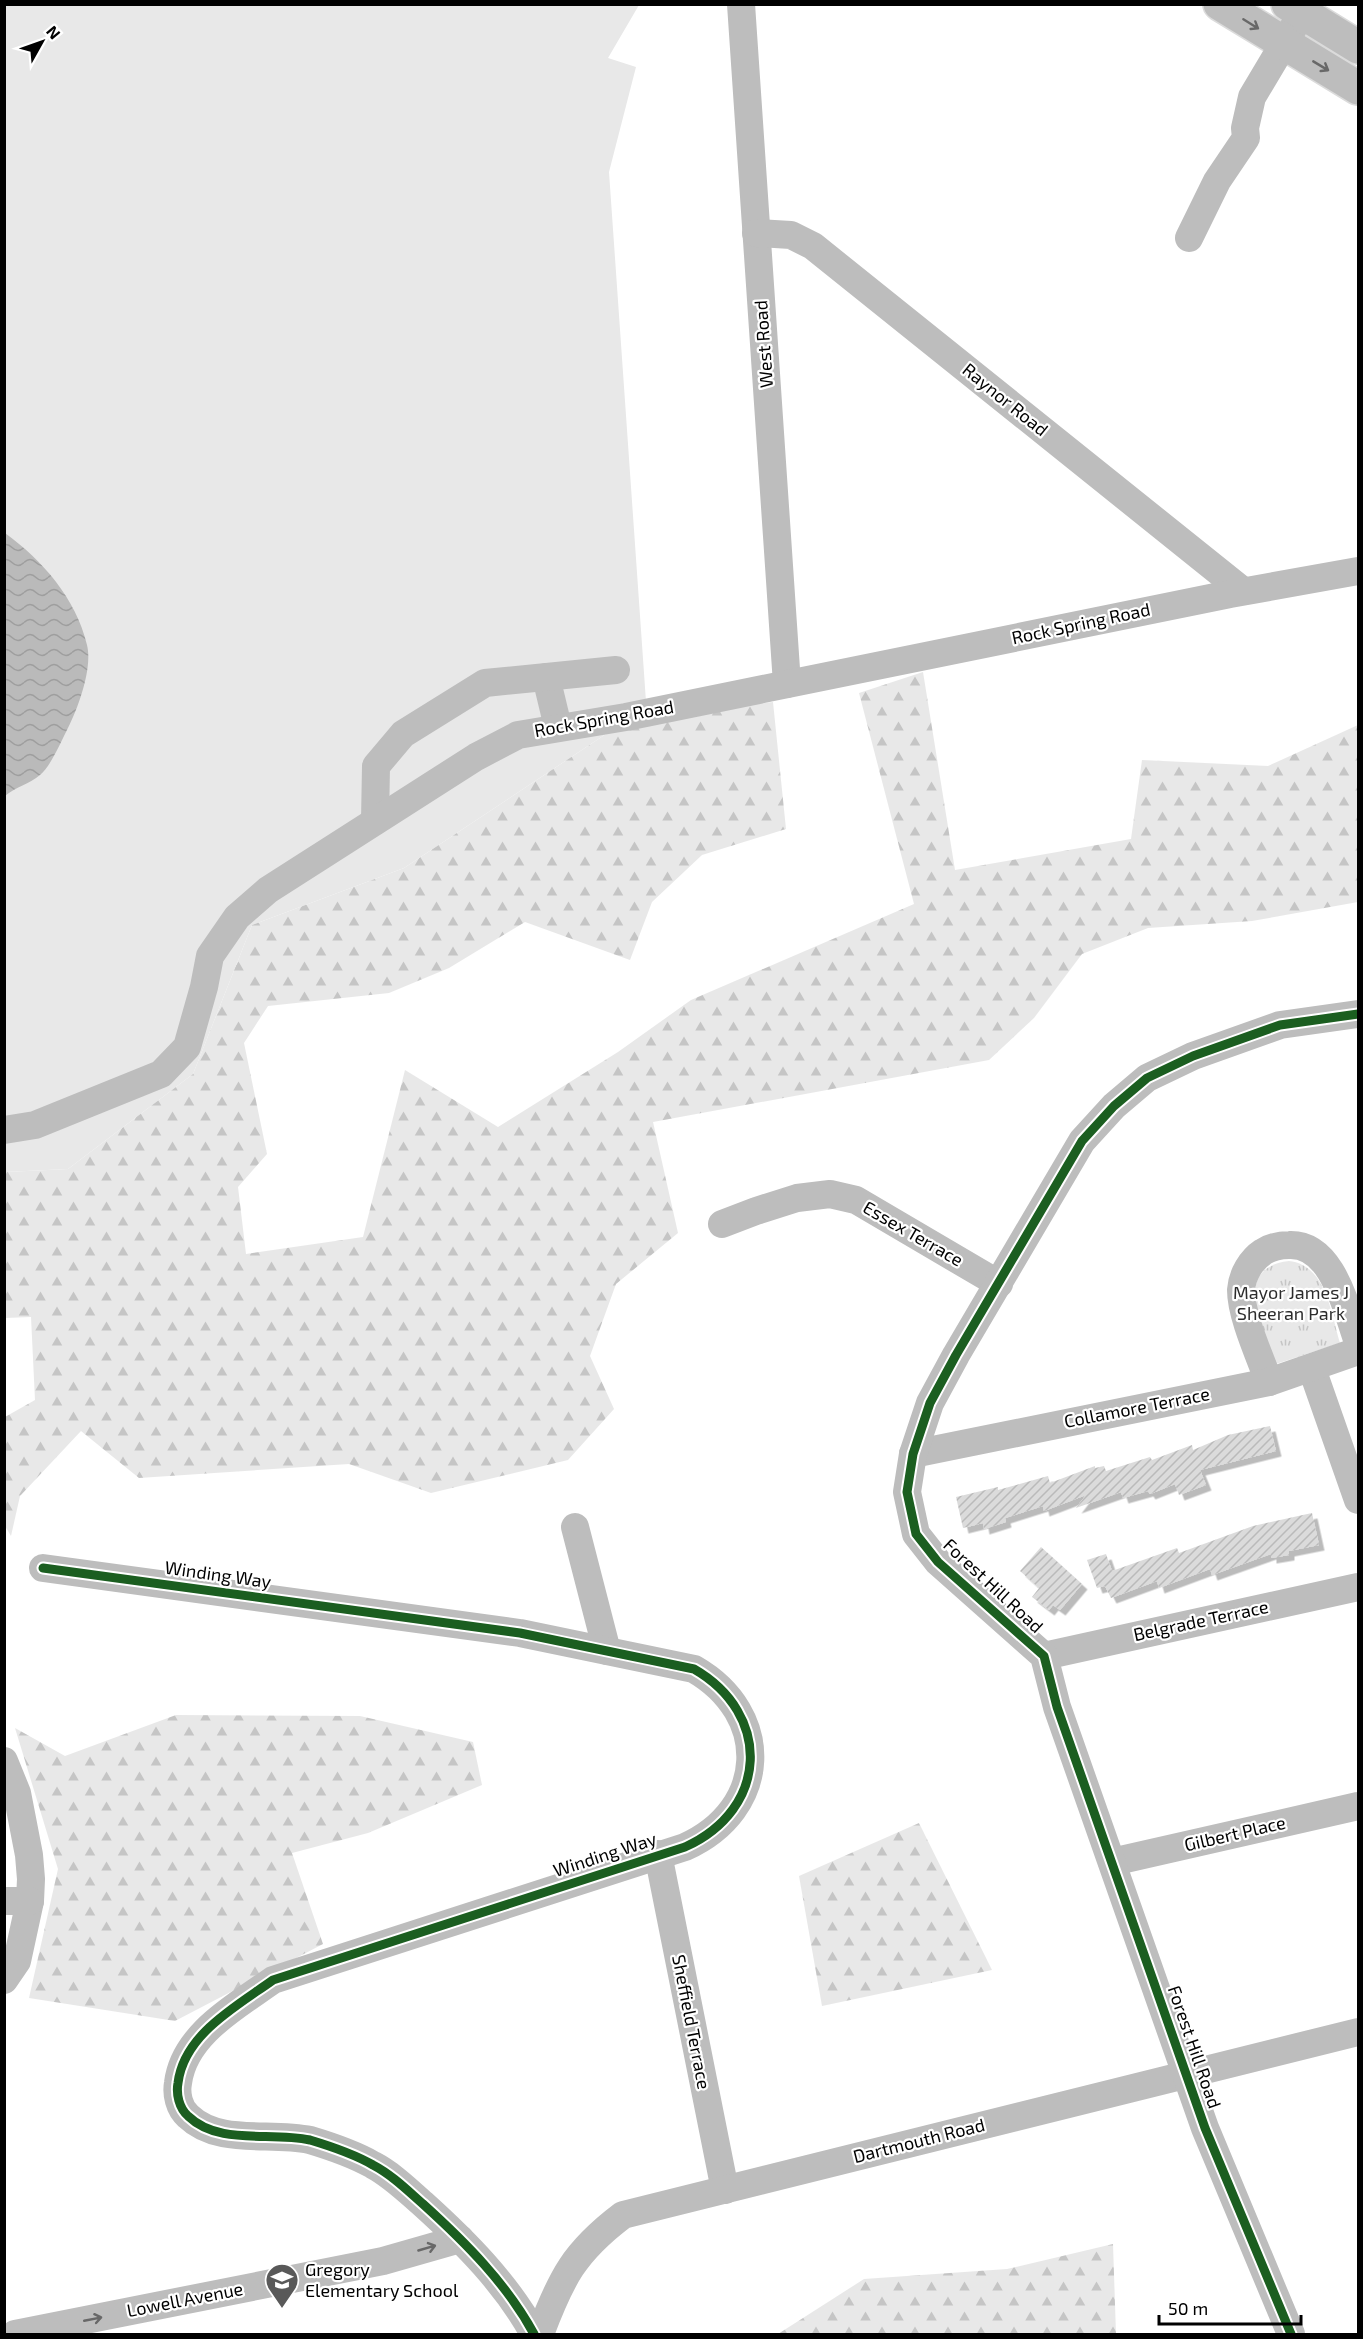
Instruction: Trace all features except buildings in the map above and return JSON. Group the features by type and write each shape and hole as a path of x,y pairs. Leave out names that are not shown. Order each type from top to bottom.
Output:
{"main road":[{"path":"1220,4 1359,88"},
{"path":"1295,9 1359,47"}],"street":[{"name":"West Road","path":"741,4 787,684"},
{"path":"1189,238 1218,181 1246,138 1245,128 1252,98 1283,43 1295,9"},
{"name":"Raynor Road","path":"756,233 790,235 813,246 1243,591"},
{"name":"Rock Spring Road","path":"4,1130 35,1125 160,1074 187,1047 210,956 237,917 268,890 476,757 518,735 626,717 1243,591 1359,571"},
{"path":"375,821 376,766 403,734 485,683 616,670"},
{"path":"546,677 558,727"},
{"name":"Forest Hill Road","path":"1291,2334 1205,2128 1057,1707 1044,1656 938,1562 916,1534 907,1492 913,1454 930,1402 1082,1140 1114,1106 1147,1078 1192,1056 1280,1025 1359,1014"},
{"name":"Essex Terrace","path":"722,1224 797,1198 830,1194 856,1200 999,1284"},
{"path":"1269,1382 1242,1302 1241,1287 1245,1273 1253,1260 1264,1251 1278,1245 1293,1244 1308,1248 1320,1256 1330,1267 1359,1342"},
{"name":"Collamore Terrace","path":"913,1454 1269,1382 1359,1351"},
{"path":"1312,1369 1359,1500"},
{"path":"575,1527 607,1650"},
{"name":"Winding Way","path":"43,1568 520,1633 607,1650 694,1668 726,1692 737,1709 746,1727 750,1747 745,1786 736,1805 717,1828 701,1839 273,1980 216,2022 188,2050 179,2074 176,2094 187,2115 216,2133 309,2140 373,2165 396,2180 489,2269 526,2319 534,2334"},
{"name":"Belgrade Terrace","path":"1044,1656 1359,1587"},
{"path":"4,1761 17,1793 29,1855 31,1880 17,1901 17,1961 4,1980"},
{"name":"Gilbert Place","path":"1112,1862 1359,1806"},
{"name":"Sheffield Terrace","path":"658,1854 725,2190"},
{"name":"Dartmouth Road","path":"540,2334 556,2292 579,2254 599,2233 623,2215 1359,2032"},
{"name":"Lowell Avenue","path":"15,2334 383,2261 460,2239"}],"green space":[{"path":"4,5 639,5 608,58 636,67 609,172 647,716 618,726 404,868 252,925 193,1074 68,1169 5,1172"},
{"path":"923,672 955,870 1131,839 1142,760 1268,766 1358,725 1358,902 1252,921 1148,928 1082,954 1034,1018 989,1060 653,1122 678,1233 616,1284 590,1356 614,1409 568,1460 431,1493 349,1464 139,1478 81,1431 20,1496 11,1536 5,1526 5,1417 35,1400 31,1317 5,1318 5,1172 68,1169 193,1074 252,925 404,868 618,726 647,716 773,702 786,829 702,855 652,902 630,960 525,922 449,968 389,993 268,1006 244,1043 267,1154 238,1187 246,1254 363,1237 405,1070 498,1127 618,1052 691,1000 914,904 859,693"},
{"name":"Mayor James J Sheeran Park","path":"1289,1261 1301,1264 1319,1281 1330,1305 1340,1343 1276,1364 1259,1319 1255,1303 1255,1288 1260,1275 1271,1266"},
{"path":"176,1715 360,1716 473,1742 482,1785 368,1833 292,1853 323,1944 175,2021 29,1998 58,1869 15,1728 65,1756"},
{"path":"919,1823 992,1970 822,2006 799,1876"},
{"path":"1113,2244 1116,2334 778,2334 864,2279 1007,2269"}],"water":[{"path":"5,533 32,555 66,596 82,628 87,645 88,666 79,702 51,761 36,778 5,796"}],"cycle path":[{"path":"1291,2334 1205,2128 1057,1707 1044,1656 938,1562 916,1534 907,1492 913,1454 930,1403 1082,1141 1114,1106 1147,1078 1193,1056 1280,1025 1358,1014"},
{"path":"43,1568 520,1633 694,1669 719,1688 737,1710 748,1735 750,1761 745,1786 733,1809 713,1830 685,1847 273,1980 214,2023 190,2050 182,2066 177,2087 179,2101 185,2113 201,2125 230,2134 310,2140 358,2157 393,2178 439,2218 484,2264 511,2298 534,2334"}],"place":[{"name":"Gregory Elementary School","path":"282,2309"}]}
